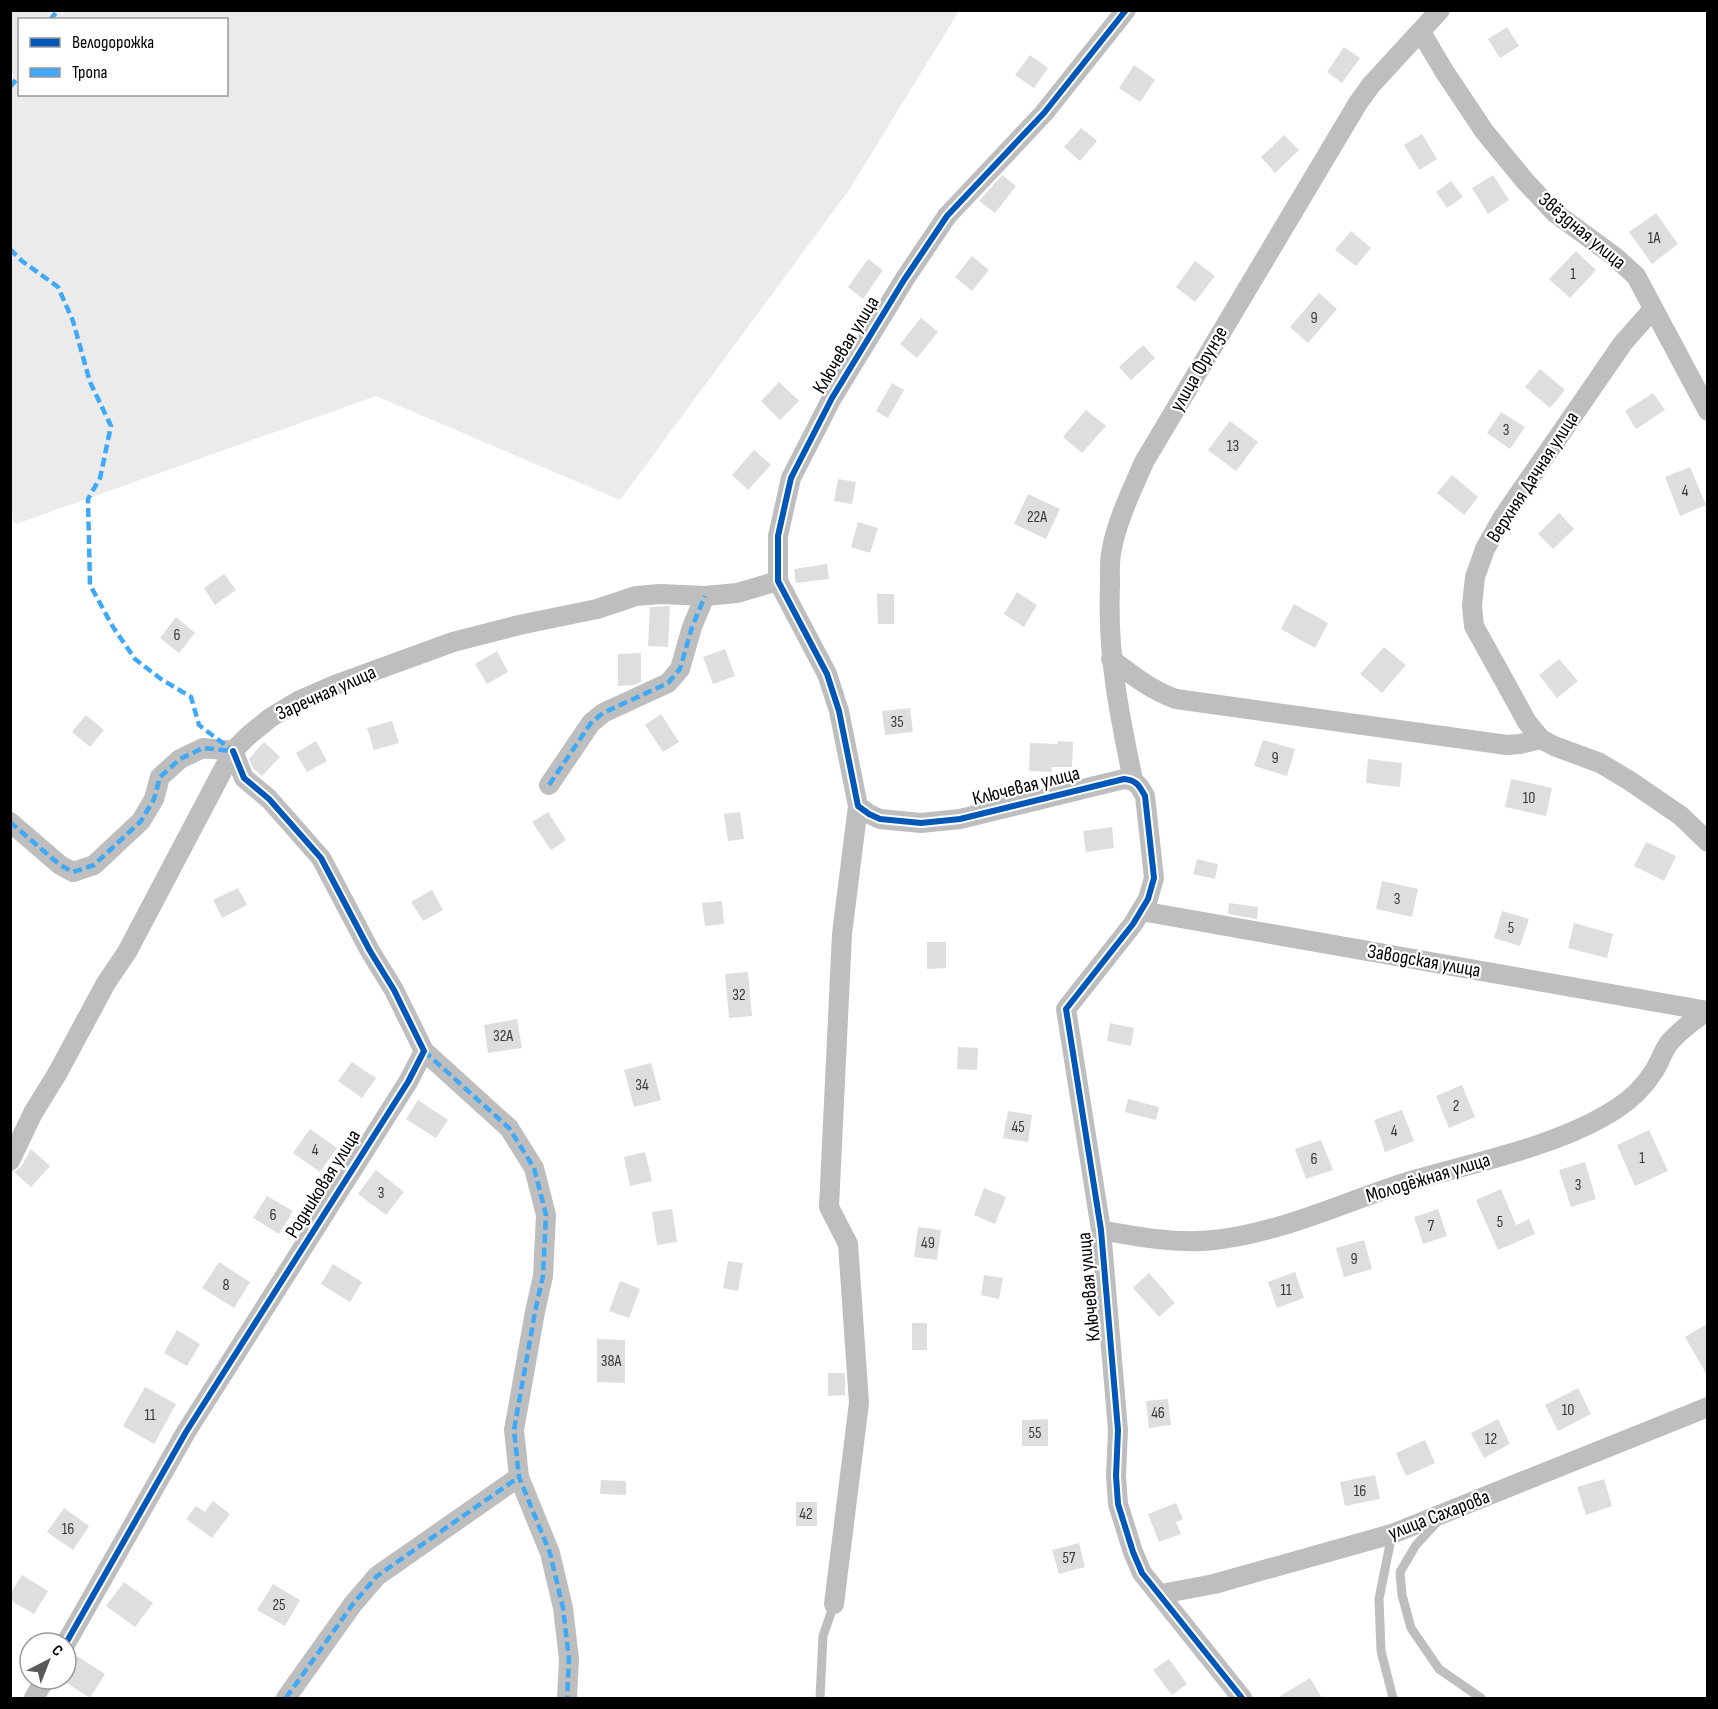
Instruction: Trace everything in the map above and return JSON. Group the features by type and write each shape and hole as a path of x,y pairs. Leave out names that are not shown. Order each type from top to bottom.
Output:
{"street":[{"name":"Ключевая улица","path":"834,1604 859,1403 848,1244 829,1207 842,934 858,806 839,711 827,674 778,581 778,536 791,478 832,398 904,280 947,216 1044,113 1126,10"},
{"name":"улица Фрунзе","path":"1132,780 1116,699 1111,659 1109,597 1111,550 1121,517 1144,462 1358,103 1371,85 1440,10"},
{"name":"Звёздная улица","path":"1421,32 1484,131 1525,182 1555,213 1614,256 1636,276 1707,411"},
{"name":"Верхняя Дачная улица","path":"1653,309 1623,343 1503,517 1485,549 1475,577 1472,605 1474,626 1527,722 1541,739 1600,763 1630,781 1681,816 1707,842"},
{"name":"Заречная улица","path":"10,1161 33,1113 57,1074 106,982 131,944 233,751 270,718 298,701 335,685 453,642 519,625 597,609 636,596 660,594 705,596 737,593 778,581"},
{"path":"549,786 591,723 603,713 668,683 680,669 692,627 705,596"},
{"path":"1111,659 1158,693 1176,699 1507,745 1541,739"},
{"path":"10,822 73,872 94,865 141,820 154,799 160,777 180,759 203,748 233,751 244,778 269,799 321,858 370,951 394,990 424,1051 509,1128 534,1168 546,1215 543,1276 514,1430 519,1478 550,1553 563,1608 569,1659 567,1698"},
{"name":"Ключевая улица","path":"858,806 880,819 921,823 960,819 1124,779 1132,780 1139,785 1145,796 1154,878 1148,899 1066,1009 1101,1230 1118,1430 1116,1476 1118,1504 1133,1552 1142,1572 1242,1698"},
{"name":"Заводская улица","path":"1141,911 1707,1011"},
{"name":"Молодёжная улица","path":"1101,1230 1143,1238 1178,1240 1211,1240 1263,1232 1402,1184 1537,1144 1584,1127 1637,1094 1654,1071 1668,1044 1687,1025 1707,1011"},
{"name":"Родниковая улица","path":"73,1631 186,1432 408,1082 424,1051"},
{"name":"улица Сахарова","path":"1161,1594 1214,1584 1392,1534 1707,1407"},
{"path":"286,1698 353,1604 377,1576 519,1478"}],"lane":[{"path":"1444,1514 1416,1545 1400,1572 1402,1595 1411,1628 1439,1669 1481,1698"},
{"path":"1392,1534 1379,1599 1381,1651 1394,1698"},
{"path":"820,1698 823,1636 834,1604"}],"shaded area":[{"path":"11,10 959,10 849,190 620,500 376,396 16,524 10,516"}],"building":[{"path":"1507,27 1519,46 1500,58 1488,39"},
{"path":"1344,47 1360,58 1342,83 1327,72"},
{"path":"1030,55 1048,68 1034,88 1015,75"},
{"path":"1134,65 1155,80 1140,102 1119,88"},
{"path":"1081,128 1097,141 1080,161 1064,147"},
{"path":"1422,134 1437,159 1419,170 1404,145"},
{"path":"1284,135 1299,150 1275,173 1261,157"},
{"path":"1002,175 1016,186 995,213 979,201"},
{"path":"1493,175 1509,200 1488,214 1472,188"},
{"path":"1451,181 1463,197 1447,208 1436,192"},
{"path":"1656,213 1678,244 1652,264 1629,232"},
{"path":"1351,231 1371,248 1356,266 1335,250"},
{"path":"1576,251 1596,270 1570,298 1549,279"},
{"path":"972,256 989,270 972,291 955,277"},
{"path":"868,259 883,270 863,299 848,287"},
{"path":"1195,261 1215,276 1195,302 1176,287"},
{"path":"1319,293 1337,309 1308,343 1290,327"},
{"path":"921,318 938,332 917,358 900,344"},
{"path":"1143,345 1155,358 1131,380 1119,367"},
{"path":"1540,369 1565,390 1550,408 1525,387"},
{"path":"779,382 799,401 780,420 761,401"},
{"path":"892,383 904,390 888,418 876,411"},
{"path":"1653,393 1665,410 1636,429 1625,411"},
{"path":"1086,410 1106,426 1082,453 1063,437"},
{"path":"1501,412 1525,427 1510,449 1487,433"},
{"path":"1230,421 1258,442 1236,471 1208,450"},
{"path":"754,450 771,465 748,490 732,475"},
{"path":"1690,467 1706,505 1680,516 1665,477"},
{"path":"1452,475 1478,497 1464,515 1437,493"},
{"path":"838,479 856,482 852,504 834,501"},
{"path":"1028,494 1060,509 1046,539 1014,524"},
{"path":"1559,513 1574,529 1553,549 1538,534"},
{"path":"858,522 878,528 870,553 851,547"},
{"path":"827,564 829,579 796,583 794,569"},
{"path":"224,574 236,590 215,605 204,588"},
{"path":"1017,592 1037,605 1024,627 1004,614"},
{"path":"877,594 894,594 894,624 878,624"},
{"path":"1294,604 1328,623 1315,648 1281,629"},
{"path":"670,606 668,647 648,646 650,607"},
{"path":"176,617 195,633 179,653 160,638"},
{"path":"1384,647 1406,665 1382,693 1360,674"},
{"path":"725,649 735,676 713,684 703,657"},
{"path":"497,651 508,672 487,684 475,664"},
{"path":"641,653 641,682 618,686 618,654"},
{"path":"1559,659 1578,681 1557,698 1539,675"},
{"path":"910,708 913,732 885,735 882,711"},
{"path":"661,714 679,742 663,752 645,725"},
{"path":"86,715 104,730 90,747 72,732"},
{"path":"392,721 399,743 374,750 367,728"},
{"path":"1263,740 1295,749 1287,776 1254,766"},
{"path":"316,741 327,761 307,772 296,753"},
{"path":"1058,741 1073,742 1072,767 1052,767 1052,772 1029,771 1030,743 1058,744"},
{"path":"264,742 280,757 262,776 253,768 249,759"},
{"path":"1368,759 1402,763 1400,787 1366,783"},
{"path":"1511,779 1552,788 1546,816 1505,807"},
{"path":"548,812 566,840 551,850 532,822"},
{"path":"740,812 744,839 728,841 724,814"},
{"path":"1112,827 1114,848 1086,852 1083,831"},
{"path":"1646,842 1676,856 1664,881 1634,866"},
{"path":"1197,859 1218,864 1215,879 1193,874"},
{"path":"1382,881 1418,889 1412,917 1376,909"},
{"path":"238,888 247,905 222,918 213,900"},
{"path":"432,890 443,910 423,921 411,902"},
{"path":"722,901 724,924 705,926 702,903"},
{"path":"1229,903 1258,907 1257,919 1228,914"},
{"path":"1502,911 1529,919 1520,946 1494,938"},
{"path":"1574,923 1613,934 1607,958 1568,948"},
{"path":"927,942 946,942 946,968 927,969"},
{"path":"748,972 752,1016 729,1018 725,974"},
{"path":"517,1019 522,1048 488,1053 484,1025"},
{"path":"1110,1023 1134,1028 1131,1046 1107,1041"},
{"path":"958,1047 978,1048 977,1070 957,1069"},
{"path":"352,1062 376,1078 362,1098 338,1081"},
{"path":"651,1063 661,1100 634,1107 624,1070"},
{"path":"1462,1085 1475,1117 1449,1128 1436,1096"},
{"path":"1128,1099 1159,1107 1156,1120 1125,1112"},
{"path":"418,1100 448,1120 436,1138 406,1119"},
{"path":"1402,1110 1414,1141 1385,1152 1374,1120"},
{"path":"1008,1111 1032,1115 1028,1142 1003,1138"},
{"path":"310,1129 337,1148 320,1172 293,1153"},
{"path":"1649,1130 1668,1171 1635,1186 1617,1145"},
{"path":"1321,1140 1333,1170 1306,1179 1295,1149"},
{"path":"31,1149 50,1166 31,1187 14,1172 21,1167"},
{"path":"645,1152 652,1181 630,1186 624,1157"},
{"path":"1585,1162 1596,1199 1571,1207 1559,1170"},
{"path":"376,1170 404,1192 386,1215 358,1194"},
{"path":"984,1188 1006,1197 995,1224 974,1215"},
{"path":"1501,1189 1516,1225 1529,1219 1535,1234 1498,1250 1476,1200"},
{"path":"267,1196 293,1211 279,1234 253,1218"},
{"path":"672,1209 677,1242 657,1245 652,1212"},
{"path":"1438,1209 1447,1236 1423,1244 1414,1217"},
{"path":"918,1227 941,1230 937,1260 914,1257"},
{"path":"1364,1240 1372,1269 1344,1277 1336,1248"},
{"path":"728,1261 743,1263 738,1291 723,1288"},
{"path":"219,1262 250,1282 234,1308 202,1288"},
{"path":"333,1264 362,1282 350,1302 321,1284"},
{"path":"1295,1272 1304,1298 1277,1308 1268,1282"},
{"path":"1149,1273 1175,1303 1159,1317 1133,1288"},
{"path":"984,1275 1003,1278 999,1299 981,1295"},
{"path":"620,1281 640,1289 629,1318 609,1311"},
{"path":"912,1323 927,1323 927,1350 912,1350"},
{"path":"1707,1324 1707,1375 1685,1337"},
{"path":"177,1330 200,1344 187,1366 164,1353"},
{"path":"597,1339 625,1340 625,1383 597,1382"},
{"path":"828,1373 845,1373 845,1395 828,1396"},
{"path":"145,1387 176,1404 154,1444 123,1426"},
{"path":"1578,1388 1591,1414 1558,1431 1545,1405"},
{"path":"1168,1399 1171,1425 1149,1428 1146,1401"},
{"path":"1048,1419 1048,1446 1022,1446 1022,1420"},
{"path":"1498,1419 1510,1444 1484,1458 1471,1433"},
{"path":"1425,1440 1435,1463 1406,1476 1396,1453"},
{"path":"1375,1475 1380,1499 1345,1506 1340,1482"},
{"path":"1604,1479 1612,1506 1586,1515 1577,1487"},
{"path":"601,1480 626,1481 626,1495 600,1494"},
{"path":"213,1501 230,1514 212,1538 186,1519 196,1506 205,1512"},
{"path":"796,1502 817,1502 817,1526 796,1526"},
{"path":"1176,1503 1183,1519 1176,1522 1181,1534 1159,1542 1148,1514"},
{"path":"64,1508 89,1526 73,1550 47,1532"},
{"path":"1079,1543 1085,1567 1059,1574 1052,1550"},
{"path":"22,1575 48,1591 34,1614 10,1600 10,1594"},
{"path":"124,1582 153,1603 135,1627 106,1606"},
{"path":"273,1584 300,1600 285,1626 257,1610"},
{"path":"78,1657 105,1674 90,1698 78,1690"},
{"path":"1169,1659 1187,1684 1172,1695 1153,1670"},
{"path":"1310,1678 1322,1698 1277,1698"}],"marked path":[{"path":"52,18 58,10"},
{"path":"10,87 18,77"},
{"path":"10,249 22,261 58,287 73,321 90,382 111,426 100,478 88,499 90,585 113,627 135,659 161,679 191,697 199,725 233,751"},
{"path":"549,785 591,723 603,713 668,683 680,669 692,627 705,596"},
{"path":"10,822 60,865 73,872 94,865 141,821 154,799 160,777 180,759 203,748 233,751"},
{"path":"424,1051 509,1128 534,1168 546,1215 543,1276 514,1430 519,1477 550,1553 563,1608 569,1659 567,1698"},
{"path":"286,1698 353,1604 377,1576 519,1477"}],"cycle path":[{"path":"1126,10 1044,113 947,216 904,280 832,398 791,478 778,536 778,581 827,674 839,711 858,806 869,814 880,819 921,823 960,819 1124,779 1137,784 1145,796 1154,878 1148,899 1133,924 1066,1009 1101,1230 1118,1430 1116,1476 1118,1504 1142,1573 1242,1698"},
{"path":"73,1631 186,1432 408,1082 424,1051 394,990 370,951 321,858 269,799 244,778 233,751"}]}
